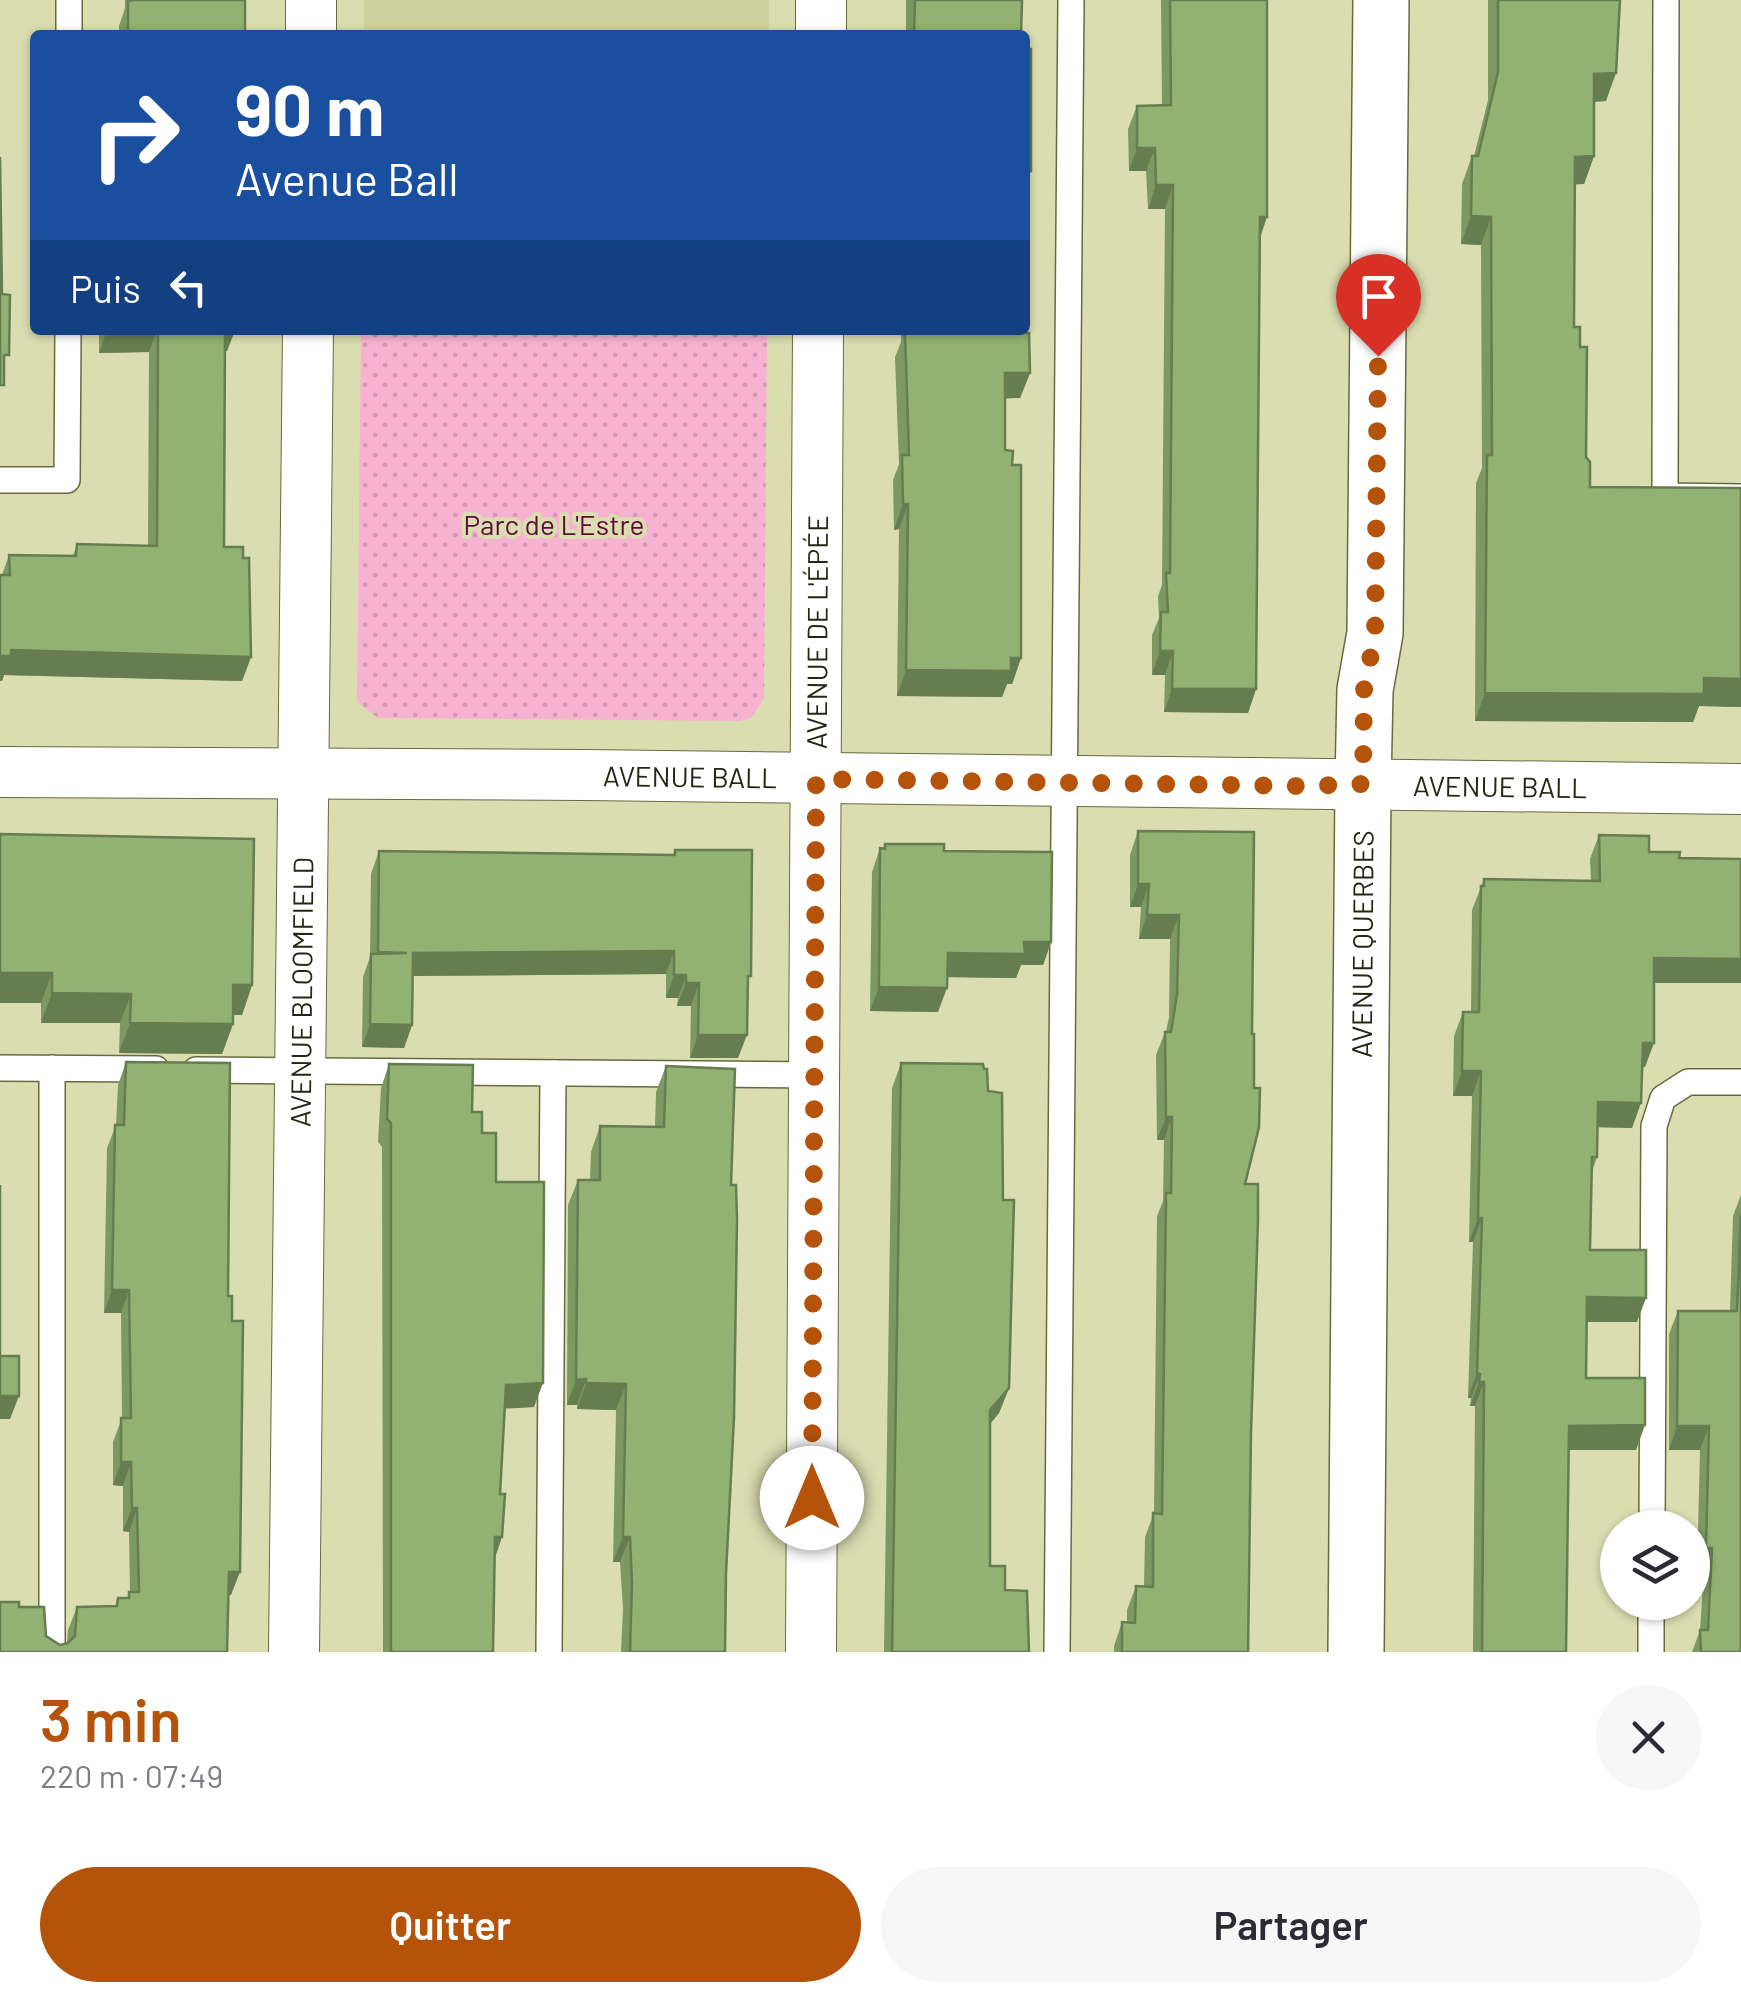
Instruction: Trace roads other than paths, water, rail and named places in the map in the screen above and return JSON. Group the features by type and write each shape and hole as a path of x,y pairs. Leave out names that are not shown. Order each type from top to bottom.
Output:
{"street":[{"path":"311,30 312,0"},
{"path":"821,0 821,30"},
{"name":"AVENUE QUERBES","path":"1356,1652 1364,690 1375,634 1381,0"},
{"name":"AVENUE BLOOMFIELD","path":"294,1652 308,335"},
{"name":"AVENUE DE L'ÉPÉE","path":"811,1652 818,335"},
{"name":"AVENUE BALL","path":"0,772 585,775 1741,790"}],"lane":[{"path":"69,0 69,30"},
{"path":"1057,1652 1071,0"},
{"path":"1666,0 1665,496 1741,497"},
{"path":"0,480 67,480 68,335"},
{"path":"0,1068 816,1075"},
{"path":"52,1068 52,1652"},
{"path":"549,1652 553,1073"},
{"path":"1652,1510 1654,1126 1663,1098 1688,1082 1741,1082"},
{"path":"1651,1652 1652,1620"}],"park label":[{"name":"Parc de L'Estre","path":"554,524"}]}
